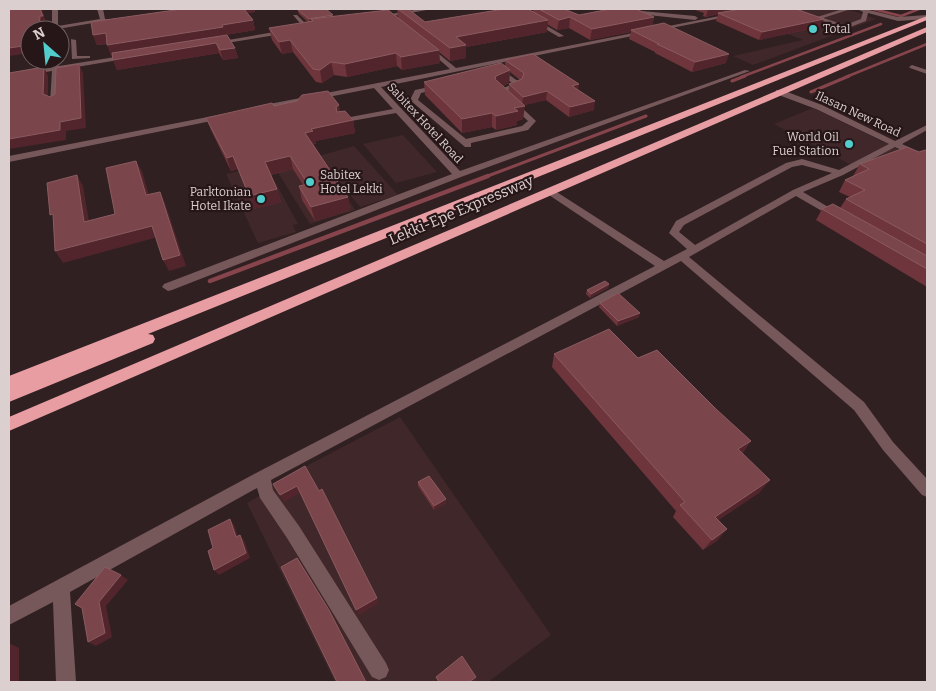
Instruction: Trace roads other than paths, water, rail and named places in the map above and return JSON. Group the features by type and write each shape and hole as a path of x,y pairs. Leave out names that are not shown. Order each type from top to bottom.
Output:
{"highway":[{"name":"Lekki-Epe Expressway","path":"9,383 927,17"},
{"name":"Lekki-Epe Expressway","path":"9,424 927,30"},
{"path":"9,396 310,272 337,252"}],"street":[{"path":"100,9 103,21"},
{"path":"387,16 429,9"},
{"path":"514,9 561,36"},
{"path":"299,94 452,67 488,63 762,9"},
{"path":"848,9 817,18 846,28 864,20 863,10 891,22 893,26 891,32"},
{"path":"626,12 703,20"},
{"path":"370,14 395,19"},
{"path":"295,16 305,27"},
{"path":"880,16 907,19 927,17"},
{"path":"70,26 112,20"},
{"path":"206,43 314,25"},
{"path":"70,65 136,53 75,59 74,40"},
{"path":"422,42 452,67"},
{"path":"488,63 518,84 500,91 532,120 517,141"},
{"path":"245,112 376,86 452,67"},
{"path":"912,67 927,72"},
{"path":"9,78 47,70"},
{"path":"54,103 56,70"},
{"path":"168,287 458,175 517,141 747,71"},
{"path":"491,75 502,72"},
{"path":"450,84 418,92 414,100 445,128 466,143 517,141"},
{"name":"Sabitex Hotel Road","path":"376,86 458,175"},
{"name":"Ilasan New Road","path":"779,92 819,107 927,158"},
{"path":"343,121 398,110"},
{"path":"9,159 236,114"},
{"path":"9,616 262,477 694,250 796,192 840,174 927,127"},
{"path":"694,250 674,233 680,223 789,165 802,162 840,174"},
{"path":"549,191 663,266"},
{"path":"796,192 845,220"},
{"path":"681,256 859,406 888,446 927,490"},
{"path":"262,477 266,493 293,532 379,670"},
{"path":"61,587 66,682"}],"waterway":[{"path":"873,9 901,16 919,9"},
{"path":"741,77 881,24"},
{"path":"846,77 927,44"},
{"path":"732,81 745,76"},
{"path":"811,92 849,76"},
{"path":"485,177 646,116"},
{"path":"210,281 488,176"}],"place":[{"name":"Total","path":"813,29"},
{"name":"World Oil Fuel Station","path":"849,144"},
{"name":"Sabitex Hotel Lekki","path":"310,182"},
{"name":"Parktonian Hotel Ikate","path":"261,199"}]}
